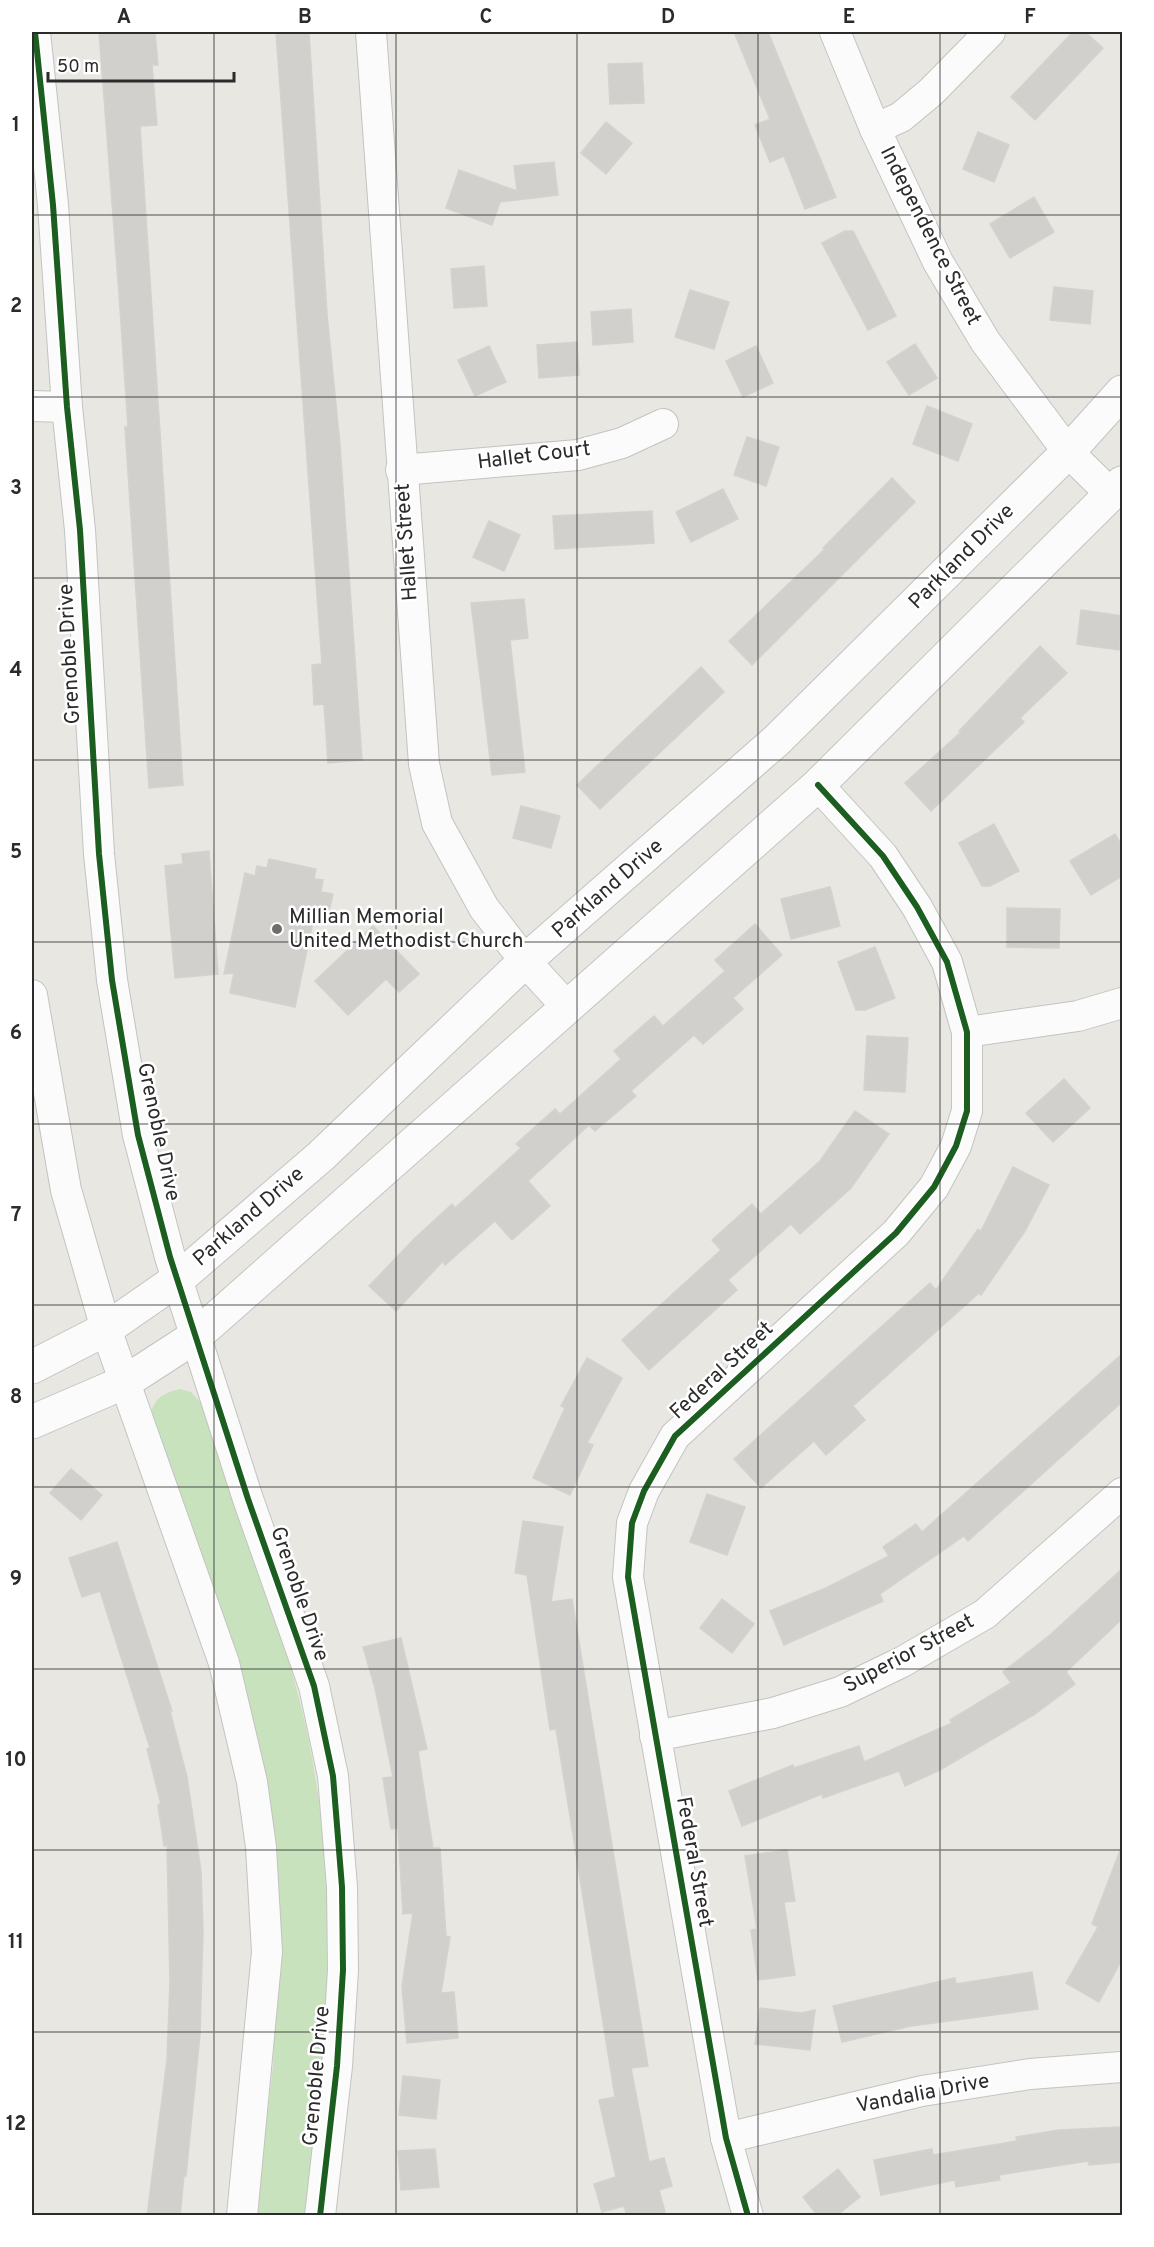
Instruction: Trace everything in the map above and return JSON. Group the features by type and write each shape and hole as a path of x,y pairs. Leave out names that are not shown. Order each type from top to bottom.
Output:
{"street":[{"name":"Grenoble Drive","path":"35,32 40,69 67,407 80,530 99,854 112,980 138,1136 170,1257 248,1499 314,1686 333,1776 342,1887 343,1970 337,2066 320,2216"},
{"name":"Hallet Street","path":"371,32 424,764 437,823 484,908 525,961 568,1008"},
{"name":"Independence Street","path":"835,32 875,129 938,262 974,321 1068,452 1119,494"},
{"path":"875,129 901,117 931,92 990,32"},
{"name":"Grenoble Drive","path":"32,130 40,69"},
{"name":"Parkland Drive","path":"32,1367 106,1329 178,1279 321,1156 525,961 777,740 1068,452 1122,393"},
{"path":"32,406 67,407"},
{"name":"Hallet Court","path":"401,470 578,455 622,443 663,424"},
{"path":"32,1422 125,1382 196,1336 818,785 1119,494"},
{"name":"Federal Street","path":"748,2216 726,2138 628,1577 633,1523 644,1491 675,1436 896,1233 934,1187 956,1146 967,1111 967,1032 947,962 917,907 883,856 818,785"},
{"path":"967,1032 1078,1016 1122,1003"},
{"path":"32,1014 66,1190 106,1329 224,1663 248,1760 260,1836 267,1952 242,2216"},
{"name":"Superior Street","path":"655,1736 773,1713 840,1692 902,1662 985,1614 1122,1493"},
{"name":"Vandalia Drive","path":"726,2138 921,2091 1030,2074 1122,2067"}],"green space":[{"path":"180,1389 191,1392 201,1403 258,1562 295,1682 316,1781 326,1869 331,1990 327,2055 307,2215 256,2215 273,2066 278,1929 150,1421 152,1408 158,1399"}],"building":[{"path":"99,32 155,32 158,65 152,65 157,125 140,126 183,785 149,788 125,427 128,427"},
{"path":"276,32 309,32 327,314 340,445 362,760 328,763 324,704 314,705 312,665 322,664"},
{"path":"734,32 768,32 836,197 805,209 784,156 770,162 755,125 770,119"},
{"path":"1073,32 1085,32 1103,48 1035,120 1011,97"},
{"path":"642,63 644,103 610,104 608,64"},
{"path":"606,122 632,143 606,174 581,153"},
{"path":"978,132 1009,145 994,182 963,169"},
{"path":"554,162 558,195 500,202 492,225 446,208 459,170 517,191 514,166"},
{"path":"1034,197 1054,232 1010,258 990,224"},
{"path":"845,231 853,231 896,316 868,330 822,243"},
{"path":"484,266 487,306 454,308 451,269"},
{"path":"1054,287 1093,291 1090,324 1050,320"},
{"path":"690,290 729,302 714,349 675,337"},
{"path":"631,309 633,342 593,345 591,312"},
{"path":"577,342 579,375 539,378 537,345"},
{"path":"915,344 937,378 909,395 887,362"},
{"path":"489,346 506,382 475,396 458,360"},
{"path":"756,346 773,383 743,397 726,361"},
{"path":"927,406 972,424 958,461 913,444"},
{"path":"747,437 779,447 766,486 734,475"},
{"path":"892,478 915,502 752,665 729,641 825,549 823,548"},
{"path":"723,489 738,519 691,542 676,512"},
{"path":"652,511 654,543 555,549 553,516"},
{"path":"489,521 520,535 504,571 473,557"},
{"path":"524,599 528,638 510,640 525,772 492,775 471,603"},
{"path":"1081,610 1122,616 1119,650 1077,644"},
{"path":"1040,646 1067,673 1020,718 1024,722 931,811 905,783 961,732 959,731"},
{"path":"701,667 724,692 600,809 577,785"},
{"path":"521,806 560,816 551,848 513,838"},
{"path":"994,824 1019,871 990,886 982,886 959,843"},
{"path":"1115,834 1122,846 1122,876 1091,895 1070,861"},
{"path":"209,851 218,974 175,978 165,866 183,864 182,854"},
{"name":"Millian Memorial United Methodist Church","path":"269,859 316,869 314,879 323,880 321,892 333,894 327,920 314,917 295,1007 230,993 234,973 224,974 245,873 255,876 257,866 267,868"},
{"path":"830,887 840,926 791,939 781,899"},
{"path":"1007,908 1060,909 1059,948 1007,947"},
{"path":"755,924 782,955 733,998 743,1009 703,1044 694,1035 631,1091 636,1096 595,1131 589,1125 528,1181 550,1206 512,1240 495,1221 445,1265 443,1261 396,1311 369,1286 415,1238 452,1204 455,1208 521,1148 516,1144 555,1109 560,1114 621,1059 614,1051 654,1016 663,1026 725,971 715,960"},
{"path":"373,926 419,974 399,992 386,979 348,1015 315,981"},
{"path":"875,947 895,998 865,1010 856,1010 838,962"},
{"path":"867,1036 908,1038 905,1092 864,1090"},
{"path":"1064,1079 1090,1108 1053,1142 1026,1113"},
{"path":"855,1111 889,1134 851,1188 800,1234 791,1224 728,1280 737,1290 649,1370 622,1340 721,1250 712,1240 752,1204 761,1214 820,1161"},
{"path":"1013,1167 1049,1185 1025,1231 981,1295 979,1293 853,1406 865,1420 826,1455 814,1441 761,1488 734,1459 930,1283 936,1290 978,1229 981,1231"},
{"path":"1122,1354 1122,1402 968,1541 964,1536 880,1594 883,1601 784,1645 770,1611 826,1588 889,1556 883,1547 916,1524 922,1532"},
{"path":"587,1358 622,1378 587,1443 593,1445 570,1495 533,1478 565,1408 561,1406"},
{"path":"71,1469 102,1495 81,1520 50,1493"},
{"path":"707,1494 745,1507 727,1555 690,1542"},
{"path":"523,1521 563,1527 551,1602 572,1599 648,2066 631,2068 649,2162 664,2158 672,2186 659,2190 665,2212 652,2216 627,2216 624,2206 602,2212 594,2184 616,2177 599,2100 615,2097 556,1729 550,1730 527,1575 515,1573"},
{"path":"117,1542 172,1711 170,1711 187,1777 201,1871 203,1932 200,2035 180,2216 147,2216 167,2060 170,1983 167,1845 164,1846 158,1805 161,1804 147,1749 150,1748 100,1591 82,1597 69,1558"},
{"path":"1122,1569 1122,1619 1066,1672 1075,1684 1035,1714 940,1770 905,1786 899,1771 823,1798 822,1794 742,1826 729,1791 793,1765 794,1768 859,1746 864,1762 952,1723 950,1720 1011,1683 1003,1672 1050,1635"},
{"path":"722,1599 754,1624 732,1653 700,1628"},
{"path":"401,1638 427,1749 418,1751 433,1848 440,1848 446,1936 450,1937 441,1993 454,1992 458,2038 407,2043 402,1986 413,1913 403,1914 398,1828 391,1829 383,1778 393,1777 375,1688 363,1647"},
{"path":"1121,1848 1122,1959 1099,2002 1066,1983 1098,1927 1092,1924"},
{"path":"787,1850 795,1901 784,1902 795,1975 758,1980 751,1930 757,1929 745,1856"},
{"path":"1032,1972 1038,2009 911,2026 842,2042 833,2006 955,1978 956,1984"},
{"path":"760,2008 801,2013 815,2010 810,2050 755,2044"},
{"path":"403,2076 440,2080 436,2119 399,2115"},
{"path":"1122,2127 1122,2162 1089,2165 1088,2161 999,2175 1000,2180 956,2187 955,2180 881,2195 874,2160 932,2149 933,2155 1017,2141 1016,2137 1059,2130"},
{"path":"435,2149 439,2187 401,2190 398,2151"},
{"path":"838,2169 860,2197 836,2216 818,2216 803,2197"}],"cycle path":[{"path":"35,32 53,205 67,407 80,530 99,854 112,980 138,1135 170,1257 248,1499 314,1686 333,1776 342,1887 343,1970 337,2066 320,2216"},
{"path":"748,2216 726,2138 628,1577 632,1523 644,1491 675,1436 896,1233 934,1187 956,1146 967,1111 967,1032 947,962 917,907 883,856 818,785"}],"place":[{"name":"Millian Memorial United Methodist Church","path":"277,929"}]}
